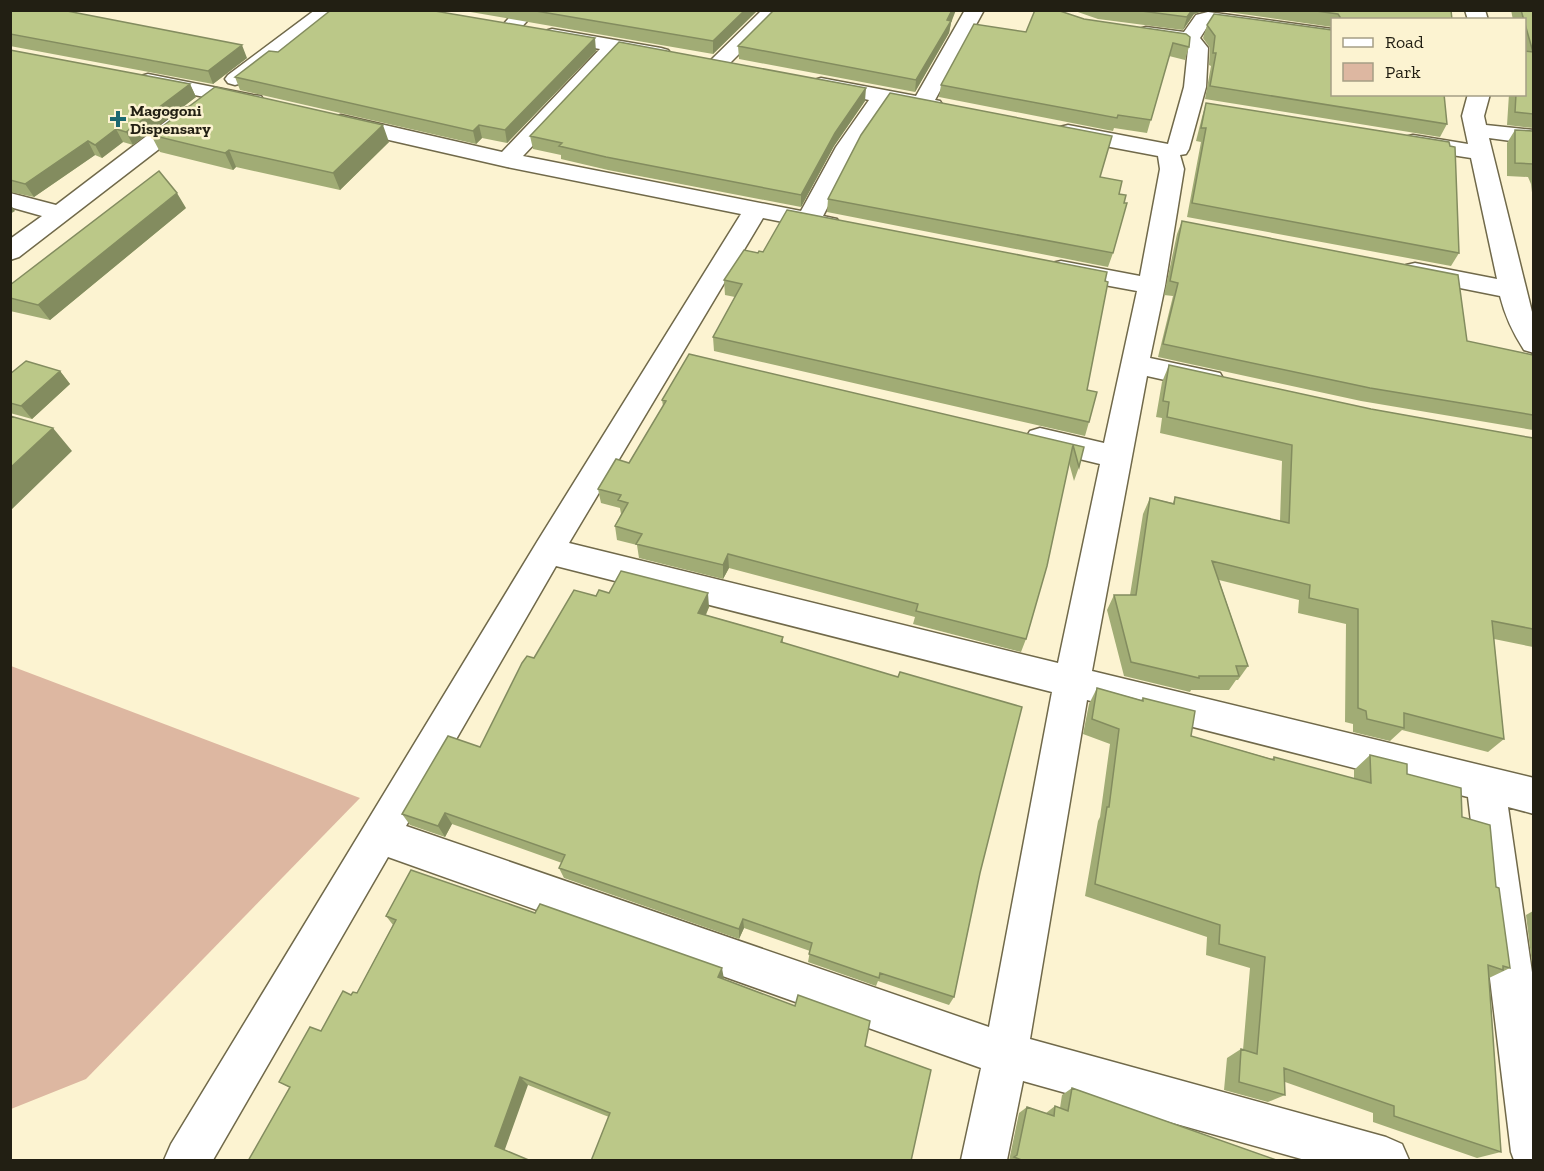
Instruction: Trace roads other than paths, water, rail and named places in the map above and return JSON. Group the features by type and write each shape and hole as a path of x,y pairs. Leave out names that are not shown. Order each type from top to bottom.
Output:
{"street":[{"path":"10,252 328,10"},
{"path":"512,27 528,10"},
{"path":"719,63 774,10"},
{"path":"922,104 975,10"},
{"path":"1189,39 1203,19 1208,18 1331,35"},
{"path":"488,23 742,68"},
{"path":"1049,128 1168,151 1178,149 1192,106 1199,69 1198,48 1189,39 1131,31"},
{"path":"507,160 615,46"},
{"path":"131,77 274,106"},
{"path":"801,80 957,111"},
{"path":"809,220 847,147 882,96"},
{"path":"1478,96 1473,116 1478,141 1518,316 1533,344"},
{"path":"1192,106 1215,110"},
{"path":"321,117 507,160 854,229"},
{"path":"1388,138 1478,141 1533,137"},
{"path":"984,1161 1007,1055 1072,681 1136,364 1152,286 1175,224 1172,169 1168,151"},
{"path":"10,200 60,213"},
{"path":"187,1161 548,551 681,354 756,210"},
{"path":"1038,264 1152,286"},
{"path":"1396,267 1512,290"},
{"path":"1136,364 1237,386"},
{"path":"1014,433 1117,458"},
{"path":"548,551 1533,796"},
{"path":"1486,786 1533,1152"},
{"path":"380,836 1007,1055 1386,1161"}],"place":[{"name":"Magogoni Dispensary","path":"118,119"}]}
